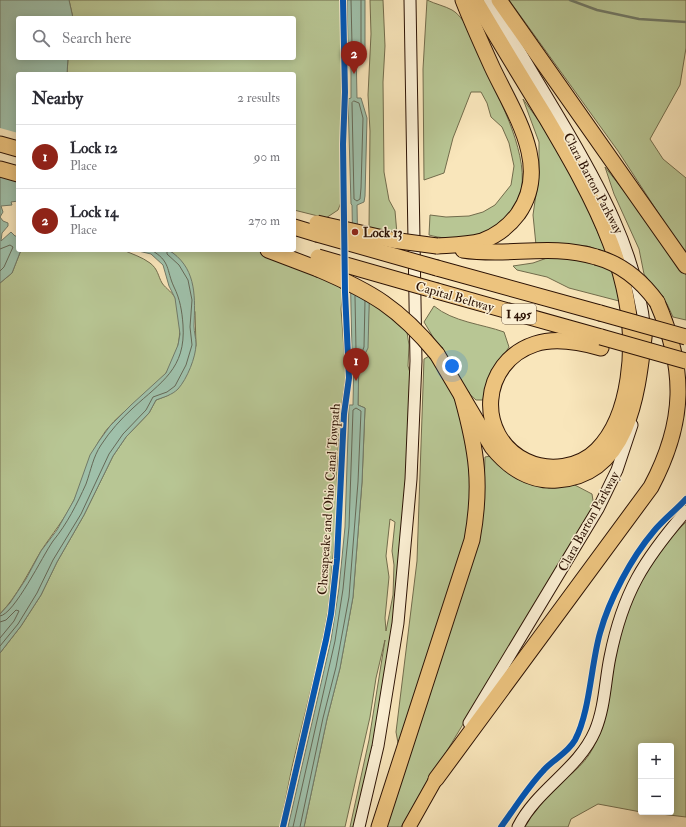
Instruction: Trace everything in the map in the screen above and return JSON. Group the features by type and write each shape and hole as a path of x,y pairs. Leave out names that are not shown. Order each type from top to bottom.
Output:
{"highway":[{"path":"437,246 470,244 482,241 499,232 514,219 522,209 530,186 530,157 523,129 492,68 463,0"},
{"path":"475,0 579,174 595,205 617,261 625,289 631,331 630,369 623,402 613,429 605,442 594,453 582,461 570,466 554,468 541,466 528,462 515,454 496,431 492,417 491,401 493,387 505,363 514,354 537,343 565,341 601,342 686,366"},
{"path":"499,0 686,266"},
{"path":"0,144 16,148"},
{"path":"0,169 16,173"},
{"path":"296,219 317,228 472,251 566,250 596,257 616,264 627,270 657,302 675,333 681,353 685,390 678,425 662,465 651,487 436,779"},
{"name":"Capital Beltway","path":"296,227 317,228 437,268 686,337"},
{"path":"276,252 318,263 388,305 410,324 437,354 492,447 512,467 526,475 541,479 569,479 581,475 602,463 612,451 621,437 637,387 645,329"},
{"name":"Capital Beltway","path":"296,252 318,263 437,291 601,342 686,361"},
{"path":"379,827 472,540 478,505 478,470 472,434 462,397"}],"main road":[{"path":"359,827 378,746 398,623 411,479 416,361 410,0"},
{"name":"Clara Barton Parkway","path":"409,827 436,779 598,509 617,470 634,420 641,388 647,348 645,329 634,274 623,237 607,201 489,0"},
{"path":"518,827 536,799 575,762 594,731 602,708 617,627 627,596 639,571 658,543 686,511"}],"shaded area":[{"path":"69,0 342,0 342,200 338,210 326,218 296,210 296,72 67,72 68,60 296,60 296,16 73,16"},
{"path":"370,0 383,0 385,46 383,82 384,172 389,200 395,211 397,234 369,228 370,131 368,95 371,34"},
{"path":"427,0 446,7 458,14 468,28 506,113 518,147 521,164 522,180 520,195 510,212 489,230 481,234 464,238 446,238 429,235 430,215 446,217 469,216 483,212 495,205 511,185 514,166 509,143 502,127 491,117 487,103 481,92 471,92 453,138 444,173 424,180 423,69"},
{"path":"509,0 686,0 686,48 680,85 650,139 663,159 686,178 686,252 674,237 618,151"},
{"path":"523,99 541,124 578,185 606,252 587,246 536,245 533,215 539,173 539,142"},
{"path":"605,167 686,275 686,320 673,317 667,304 644,274 639,249 614,194"},
{"path":"20,252 128,252 153,265 162,283 175,298 180,318 180,328 178,347 166,373 151,390 114,422 99,441 77,493 63,520 41,551 17,592 0,614 0,283 12,273"},
{"path":"172,252 262,252 327,275 343,291 341,309 346,376 340,415 337,474 338,504 328,610 321,648 292,767 280,827 0,827 0,653 21,626 41,595 57,562 84,515 113,456 126,437 149,413 156,400 169,395 196,346 195,312"},
{"path":"547,258 586,259 615,271 619,301 569,288 547,277 517,270 513,266 533,263"},
{"path":"369,297 406,326 409,345 408,366 411,376 409,432 398,590 377,725 355,827 350,827 369,740 385,640 376,678 370,717 345,827 304,827 327,719 340,668 353,597 362,482 365,408 358,405 359,357 364,356 368,332","holes":["390,519 395,522 392,551 394,565 393,595 386,631 385,618 389,577 386,556"]},
{"path":"434,306 450,316 504,332 509,347 488,379 483,400 476,400 465,390 424,322"},
{"path":"431,355 450,385 461,414 472,458 469,529 408,719 398,743 396,732 417,561 424,359"},
{"path":"491,456 530,483 549,488 571,483 592,494 594,507 401,827 386,827 484,494 485,457"},
{"path":"686,522 686,817 669,815 674,815 674,743 638,743 638,811 598,804 571,819 568,827 524,827 539,803 580,766 593,748 603,721 618,638 627,609 635,587 642,574 667,542"}],"water":[{"path":"0,0 69,0 73,16 16,16 16,60 68,60 67,72 16,72 16,201 11,202 12,205 1,206 3,212 0,217"},
{"path":"347,0 365,0 365,49 356,50 357,98 361,98 367,118 365,196 364,202 357,205 358,259 370,273 368,348 364,356 359,357 358,405 365,408 362,482 353,597 340,668 327,719 304,827 288,827 331,640 339,588 345,527 349,405 353,405 354,357 352,352 350,261 353,259 348,99 351,98 351,50 348,48"},
{"path":"0,217 3,221 8,223 8,226 2,233 1,241 11,232 16,236 16,252 20,252 12,273 0,283"},
{"path":"142,252 171,252 181,260 187,268 193,286 195,306 194,328 196,349 193,361 185,380 178,389 171,394 156,400 149,413 126,437 113,456 84,515 57,562 41,595 21,626 0,653 0,614 10,603 26,579 41,551 57,530 74,500 90,455 110,426 166,373 178,345 180,334 175,298 169,286 163,265 151,254"}],"pier":[{"path":"0,128 16,132 16,181 0,177"},
{"path":"350,224 359,227 360,258 368,266 372,273 371,297 349,286"}],"waterway":[{"path":"570,0 597,10 639,19 686,22"}],"cycle path":[{"name":"Chesapeake and Ohio Canal Towpath","path":"283,827 326,640 331,614 337,559 344,414 349,378 345,292 343,144 345,92 343,0"},
{"path":"501,827 537,778 547,767 568,749 575,740 584,716 600,633 615,593 629,566 645,542 686,499"}],"place":[{"name":"Lock 14","path":"354,74"},
{"name":"Lock 13","path":"355,232"},
{"name":"Lock 12","path":"356,381"}]}
